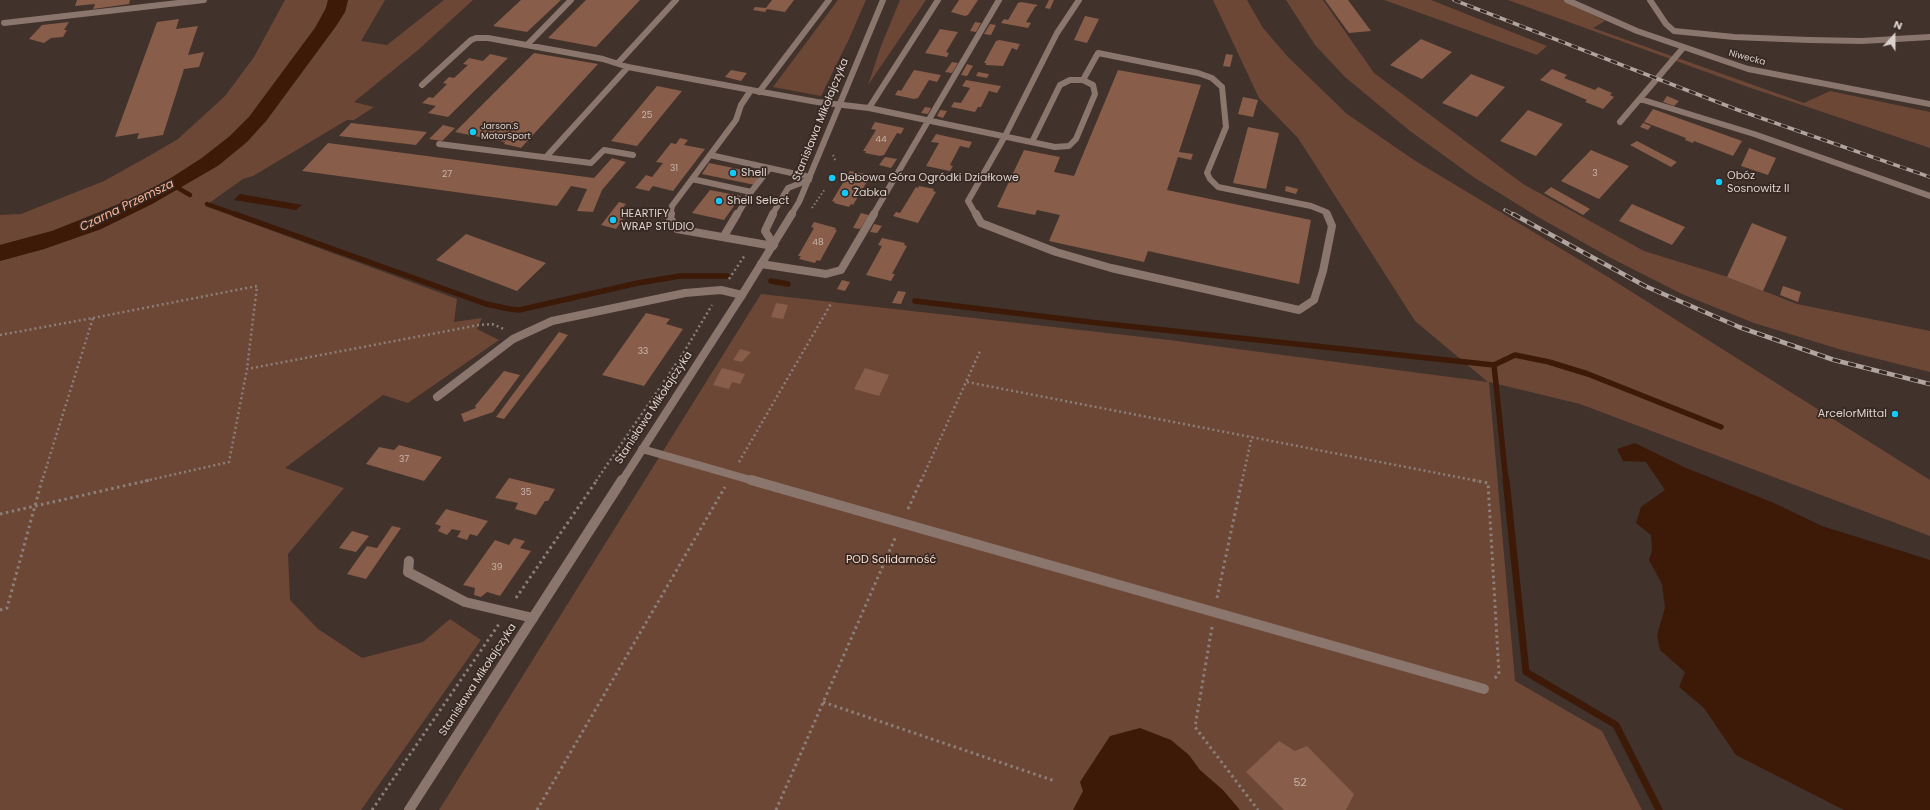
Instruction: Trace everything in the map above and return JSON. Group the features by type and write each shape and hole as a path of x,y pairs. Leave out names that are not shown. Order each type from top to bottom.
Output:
{"street":[{"path":"0,29 2,23 204,0"},
{"path":"527,45 571,0"},
{"path":"618,63 676,0"},
{"path":"759,92 829,0"},
{"name":"Stanisława Mikołajczyka","path":"408,810 762,264 799,202 883,0"},
{"path":"869,108 938,0"},
{"path":"762,264 826,274 841,270 999,0"},
{"path":"1079,0 1057,33 1005,136 968,201 981,223 1056,252 1111,268 1299,310 1314,300 1323,271 1332,226 1326,212 1311,206 1218,187 1210,179 1207,173 1226,127 1222,87 1212,78 1198,73 1098,53 1083,80"},
{"name":"Niwecka","path":"1567,0 1614,22 1683,48 1768,73 1930,104"},
{"path":"1650,0 1666,24 1674,31 1734,37 1809,40 1862,41 1930,37"},
{"path":"422,85 470,40 476,38 488,38 759,92 818,102 869,108 1055,147 1070,146 1076,138 1095,94 1093,86 1083,80 1070,80 1060,85 1032,142"},
{"path":"1620,122 1683,48"},
{"path":"546,157 628,67"},
{"path":"751,90 741,105 736,120 672,206 670,218 677,229 724,236 773,246"},
{"path":"1640,99 1754,134 1930,196"},
{"path":"439,144 591,163 604,150 633,155"},
{"path":"710,155 810,178"},
{"path":"724,236 751,192 769,169"},
{"path":"773,246 765,231 776,207 788,188 810,178"},
{"path":"692,179 751,192"},
{"path":"437,397 513,340 552,321 685,293 721,290 742,295"},
{"path":"642,449 902,522 1214,614 1484,689"},
{"path":"409,561 408,572 465,602 506,613 533,618"}],"path":[{"path":"372,810 684,352 721,290 754,242"},
{"path":"0,335 257,286 247,369 229,462 0,514"},
{"path":"537,810 832,302"},
{"path":"0,610 7,608 34,507 93,318"},
{"path":"247,369 479,325 492,324 521,336"},
{"path":"776,810 902,522 981,349"},
{"path":"967,382 1488,483 1499,674 1484,689"},
{"path":"823,702 1055,781"}],"green space":[{"path":"285,0 328,0 326,8 315,28 249,117 230,136 202,158 171,178 133,198 52,231 0,245 0,215 21,214 104,181 178,139 225,96 254,57"},
{"path":"348,0 385,0 361,41 387,45 444,0 473,0 418,50 354,102 374,107 354,120 347,120 253,176 243,179 205,206 457,299 454,322 482,318 477,329 499,340 408,403 383,395 285,468 344,488 288,554 290,600 318,629 362,658 423,642 450,619 481,640 361,810 0,810 0,261 44,249 101,229 152,204 219,165 266,121 336,26 345,12"},
{"path":"838,0 866,0 821,96 773,87"},
{"path":"900,0 926,0 868,85 881,46"},
{"name":"POD Solidarność","path":"1213,0 1247,0 1263,28 1288,57 1347,114 1414,160 1608,277 1930,480 1930,536 1580,404 1489,382 1515,681 1602,731 1642,810 439,810 761,294 1169,340 1488,382 1415,321 1298,138 1259,98"},
{"path":"1286,0 1323,0 1374,73 1523,184 1644,251 1728,277 1797,304 1930,331 1930,372 1842,350 1754,323 1682,294 1609,257 1538,217 1475,178 1410,131 1345,77 1315,45"},
{"path":"1384,0 1431,0 1547,46 1537,55"},
{"path":"1508,0 1563,0 1605,21 1593,28 1804,103 1830,91 1930,112 1930,148 1745,86"}],"water":[{"name":"Czarna Przemsza","path":"328,0 348,0 345,12 336,26 266,121 247,142 219,165 152,204 101,229 44,249 0,261 0,245 52,231 133,198 171,178 202,158 230,136 249,117 315,28 326,8"},
{"path":"240,194 302,205 296,210 234,200"},
{"path":"1635,443 1686,468 1774,503 1822,526 1930,560 1930,810 1844,810 1736,755 1704,708 1679,687 1685,672 1660,650 1657,635 1665,608 1662,584 1649,560 1652,550 1651,535 1636,523 1641,507 1665,490 1646,462 1623,461 1617,449"},
{"path":"1140,728 1171,740 1189,755 1200,770 1223,790 1240,810 1073,810 1083,791 1080,782 1110,736"}],"building":[{"path":"77,0 130,0 129,4 93,9 95,4 75,6"},
{"path":"521,0 561,0 527,32 493,26"},
{"path":"586,0 640,0 596,47 548,38"},
{"path":"772,0 794,0 785,12 767,9 765,12 753,10 755,7 766,8"},
{"path":"959,0 978,0 968,15 965,16 951,12"},
{"path":"1049,0 1054,0 1050,9 1045,8"},
{"path":"1325,0 1348,0 1371,31 1349,33"},
{"path":"1021,2 1038,5 1035,7 1026,22 1031,23 1028,28 1001,23 1004,19 1008,20 1018,3"},
{"path":"1085,16 1099,19 1087,43 1074,40"},
{"path":"179,19 176,29 198,26 188,55 204,52 199,67 184,69 163,135 137,139 139,133 115,137 157,22"},
{"path":"69,22 64,30 67,30 63,37 51,38 44,43 29,39 42,25"},
{"path":"975,22 981,23 976,32 970,31"},
{"path":"990,24 996,25 991,35 984,34"},
{"path":"940,29 958,32 946,52 949,53 947,57 925,53"},
{"path":"1421,39 1452,52 1422,79 1390,65"},
{"path":"999,40 1020,44 1017,50 1012,48 1003,66 986,65 986,63 984,63 996,41"},
{"path":"534,53 598,64 521,148 504,144 505,142 455,132"},
{"path":"490,54 508,58 448,117 428,113 436,106 422,103 429,97 433,98 447,84 443,83 449,77 454,78 468,65 463,64 469,58 483,61"},
{"path":"1226,54 1233,55 1230,67 1223,66"},
{"path":"952,62 958,63 952,73 945,72"},
{"path":"967,64 973,66 967,76 961,75"},
{"path":"1552,69 1567,75 1564,78 1595,90 1598,87 1612,93 1610,95 1614,97 1603,109 1585,102 1587,100 1540,80"},
{"path":"731,70 747,73 741,81 725,77"},
{"path":"914,70 941,75 937,82 929,80 918,98 914,99 895,95 898,90 901,91"},
{"path":"1118,70 1201,85 1179,152 1193,154 1191,160 1178,157 1167,190 1311,220 1299,284 1148,251 1144,262 1049,241 1060,215 1037,210 1035,215 997,207 1024,150 1060,157 1054,172 1074,176"},
{"path":"978,72 989,74 987,78 976,76"},
{"path":"1471,74 1505,87 1477,117 1442,103"},
{"path":"966,80 1001,86 997,93 989,91 981,107 978,107 975,112 951,107 954,102 961,103 970,88 962,86"},
{"path":"657,86 682,91 637,146 611,141"},
{"path":"1667,96 1679,101 1674,106 1663,102"},
{"path":"1243,97 1258,100 1253,117 1238,114"},
{"path":"925,107 931,108 928,114 921,113"},
{"path":"1653,109 1742,141 1733,156 1694,141 1693,143 1685,140 1686,138 1644,122"},
{"path":"940,110 947,111 943,118 937,116"},
{"path":"1528,110 1563,124 1536,156 1500,141"},
{"path":"875,122 904,128 901,134 897,133 884,155 880,156 865,153 866,151 863,151 876,130 871,129"},
{"path":"351,123 427,132 416,145 339,136"},
{"path":"1643,123 1651,126 1648,130 1640,127"},
{"path":"443,125 455,128 442,141 429,139"},
{"path":"1248,127 1279,133 1266,189 1233,183"},
{"path":"936,134 972,142 969,148 960,146 950,165 953,166 950,171 926,166 939,143 931,142"},
{"path":"680,138 688,140 684,145 705,149 673,191 653,186 649,191 635,188 646,175 652,177 663,163 656,162 671,143 676,144"},
{"path":"1637,141 1677,162 1671,167 1630,145"},
{"path":"328,143 594,178 612,158 626,162 602,190 593,212 577,211 587,189 571,186 557,206 302,171"},
{"path":"1749,148 1776,158 1768,175 1741,166"},
{"path":"1591,150 1629,166 1599,199 1561,181"},
{"path":"885,157 897,159 891,168 879,165"},
{"path":"709,163 763,174 755,185 702,174"},
{"path":"850,171 871,175 853,205 851,204 849,207 834,203 835,202 832,201"},
{"path":"903,173 911,174 908,180 901,179"},
{"path":"919,186 934,189 933,191 936,192 918,223 893,216 896,212 900,213 916,187 918,188"},
{"path":"1286,186 1298,189 1296,194 1285,191"},
{"path":"1551,187 1590,209 1583,215 1544,193"},
{"path":"710,190 741,196 724,220 692,213"},
{"path":"619,202 626,204 621,210 629,211 616,229 601,225"},
{"path":"1632,204 1685,227 1672,245 1619,221"},
{"path":"861,213 869,215 860,229 853,228"},
{"path":"814,222 836,228 835,230 837,230 820,261 817,260 815,263 799,259 801,256 798,256 814,228 811,227"},
{"path":"1752,223 1787,237 1763,291 1727,277"},
{"path":"874,224 882,226 877,233 870,232"},
{"path":"466,234 546,263 517,291 436,260"},
{"path":"882,238 905,243 904,245 907,246 892,274 895,274 891,281 866,275 882,246 878,245"},
{"path":"842,280 850,282 845,291 837,289"},
{"path":"1783,286 1801,292 1798,302 1780,295"},
{"path":"898,291 906,292 901,304 892,303"},
{"path":"776,303 788,305 783,319 771,317"},
{"path":"646,313 670,319 666,324 683,329 644,386 602,375"},
{"path":"559,332 568,335 504,419 496,417"},
{"path":"740,349 751,352 742,362 733,360"},
{"path":"722,368 745,374 740,384 732,382 729,389 713,385"},
{"path":"865,368 889,375 879,396 854,389"},
{"path":"504,371 520,375 493,412 464,422 461,414 476,408 475,406"},
{"path":"399,445 442,457 424,481 366,464 379,447 394,450"},
{"path":"509,478 555,489 548,501 545,501 536,515 515,509 518,503 495,498"},
{"path":"446,509 488,521 477,536 470,534 467,540 457,537 461,531 452,529 447,535 438,531 441,526 435,524"},
{"path":"392,526 401,528 366,579 347,574 367,546 377,548"},
{"path":"352,531 369,536 356,552 339,548"},
{"path":"514,538 525,541 520,548 531,551 500,596 487,592 481,597 474,595 475,588 463,585 495,540 509,545"},
{"path":"1279,741 1295,751 1307,746 1354,794 1346,810 1284,810 1246,772"}],"waterway":[{"name":"Czarna Przemsza","path":"173,185 190,195"},
{"path":"207,204 238,215"},
{"path":"235,214 486,304 510,309 519,310 638,283 680,276 727,276"},
{"path":"771,281 788,284"},
{"path":"915,301 1098,323 1494,365"},
{"path":"1494,365 1515,355 1549,362 1588,374 1721,427"},
{"path":"1494,365 1506,481"},
{"path":"1506,480 1526,672 1616,725 1659,810"}],"railway":[{"path":"1454,0 1738,110 1930,177"},
{"path":"1505,210 1514,215"},
{"path":"1513,214 1645,286 1739,327 1834,360 1930,384"}],"place":[{"name":"Jarson.S MotorSport","path":"473,132"},
{"name":"Shell","path":"733,173"},
{"name":"Dębowa Góra Ogródki Działkowe","path":"832,178"},
{"name":"Obóz Sosnowitz II","path":"1719,182"},
{"name":"Żabka","path":"845,193"},
{"name":"Shell Select","path":"719,201"},
{"name":"HEARTIFY WRAP STUDIO","path":"613,220"},
{"name":"ArcelorMittal","path":"1895,414"}]}
